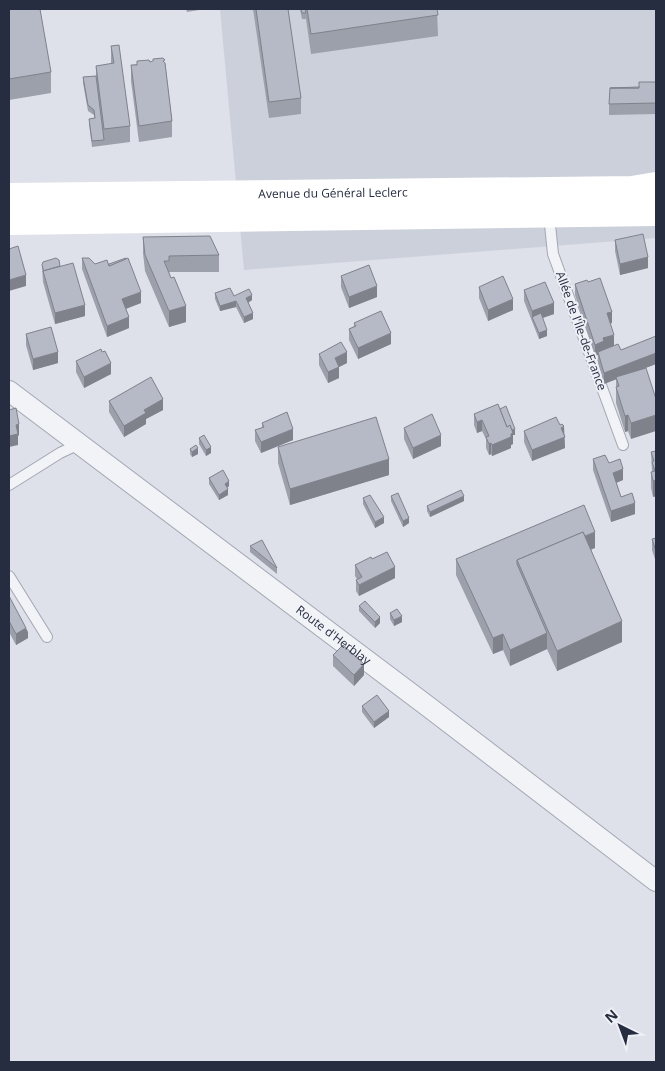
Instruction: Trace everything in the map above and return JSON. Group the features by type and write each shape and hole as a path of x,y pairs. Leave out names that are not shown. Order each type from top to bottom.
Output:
{"main road":[{"name":"Avenue du Général Leclerc","path":"9,197 632,190 656,186"},
{"name":"Avenue du Général Leclerc","path":"9,221 656,212"}],"street":[{"name":"Route d'Herblay","path":"9,391 656,881"}],"lane":[{"name":"Allée de l'Île-de-France","path":"548,214 553,254 623,445"},
{"path":"9,485 60,453 79,444"},
{"path":"9,576 47,637"}],"shaded area":[{"path":"220,9 656,9 656,238 244,270"}],"building":[{"path":"9,9 40,9 51,72 9,79"},
{"path":"256,9 288,9 301,98 269,102"},
{"path":"301,9 305,9 306,13 302,13"},
{"path":"307,9 437,9 438,15 311,34"},
{"path":"119,45 130,126 104,129 96,66 114,63 111,46"},
{"path":"163,58 165,60 163,61 165,63 172,121 139,126 131,65 137,65 137,61 149,60 150,62 153,59"},
{"path":"96,76 104,140 92,141 89,119 95,118 94,110 88,105 83,77"},
{"path":"639,82 656,82 656,103 609,104 610,88 639,88"},
{"path":"643,234 648,257 620,264 615,240"},
{"path":"210,236 219,255 169,256 169,261 164,261 171,278 174,277 186,306 169,311 145,255 143,237"},
{"path":"18,246 26,275 9,280 9,249"},
{"path":"56,258 59,260 60,266 44,271 43,262"},
{"path":"82,258 89,258 95,264 107,260 109,266 128,258 141,292 122,299 129,317 107,326"},
{"path":"126,259 109,266 109,264"},
{"path":"73,263 85,305 55,313 43,271"},
{"path":"369,265 377,286 349,297 341,276"},
{"path":"503,276 513,299 488,310 479,287"},
{"path":"600,278 612,312 607,313 614,335 603,338 604,341 595,345 575,284"},
{"path":"545,282 554,303 532,311 524,290"},
{"path":"230,288 234,296 249,289 252,295 246,298 253,313 244,317 236,301 220,306 215,293"},
{"path":"381,311 391,333 358,348 349,329 356,326 354,323"},
{"path":"541,313 547,330 539,333 532,317"},
{"path":"51,327 58,352 33,359 26,334"},
{"path":"656,336 656,353 604,373 598,352 618,344 621,350"},
{"path":"341,342 347,352 335,358 339,367 328,372 319,354"},
{"path":"101,349 102,352 105,351 111,363 84,377 76,361"},
{"path":"646,368 656,399 656,415 631,423 628,415 625,416 616,387 619,386 616,377"},
{"path":"151,377 163,399 144,410 146,413 124,426 109,401"},
{"path":"498,404 507,427 510,425 513,433 511,437 492,445 491,443 489,444 486,437 489,436 482,420 477,422 474,414"},
{"path":"506,406 515,429 512,430 510,425 507,427 500,409"},
{"path":"16,408 19,424 16,425 18,434 9,436 9,410"},
{"path":"287,412 293,429 261,442 255,430 264,427 262,423"},
{"path":"432,414 441,435 413,448 404,428"},
{"path":"376,417 389,459 290,489 278,447"},
{"path":"556,417 560,425 564,426 561,428 565,437 532,450 524,431"},
{"path":"204,435 211,447 206,450 199,438"},
{"path":"196,445 198,448 192,452 190,449"},
{"path":"656,451 656,480 653,481 651,472 655,471 651,452"},
{"path":"605,455 609,463 620,459 623,469 613,473 621,497 632,493 635,503 611,511 593,459"},
{"path":"223,470 229,481 225,484 228,489 219,495 209,478"},
{"path":"461,490 464,496 430,512 427,506"},
{"path":"398,493 409,518 403,521 391,496"},
{"path":"370,495 384,517 375,522 363,498"},
{"path":"584,505 595,532 585,536 583,532 517,560 517,564 547,633 510,650 503,634 493,638 456,559"},
{"path":"583,532 622,621 557,651 517,560"},
{"path":"656,538 656,551 652,539"},
{"path":"262,540 277,568 250,546"},
{"path":"387,552 395,567 359,585 356,580 362,577 355,565"},
{"path":"9,596 26,628 16,634 9,621"},
{"path":"365,601 380,617 375,622 359,606"},
{"path":"397,609 402,616 394,620 390,613"},
{"path":"343,645 364,664 354,675 333,655"},
{"path":"377,695 389,711 374,722 362,706"}]}
